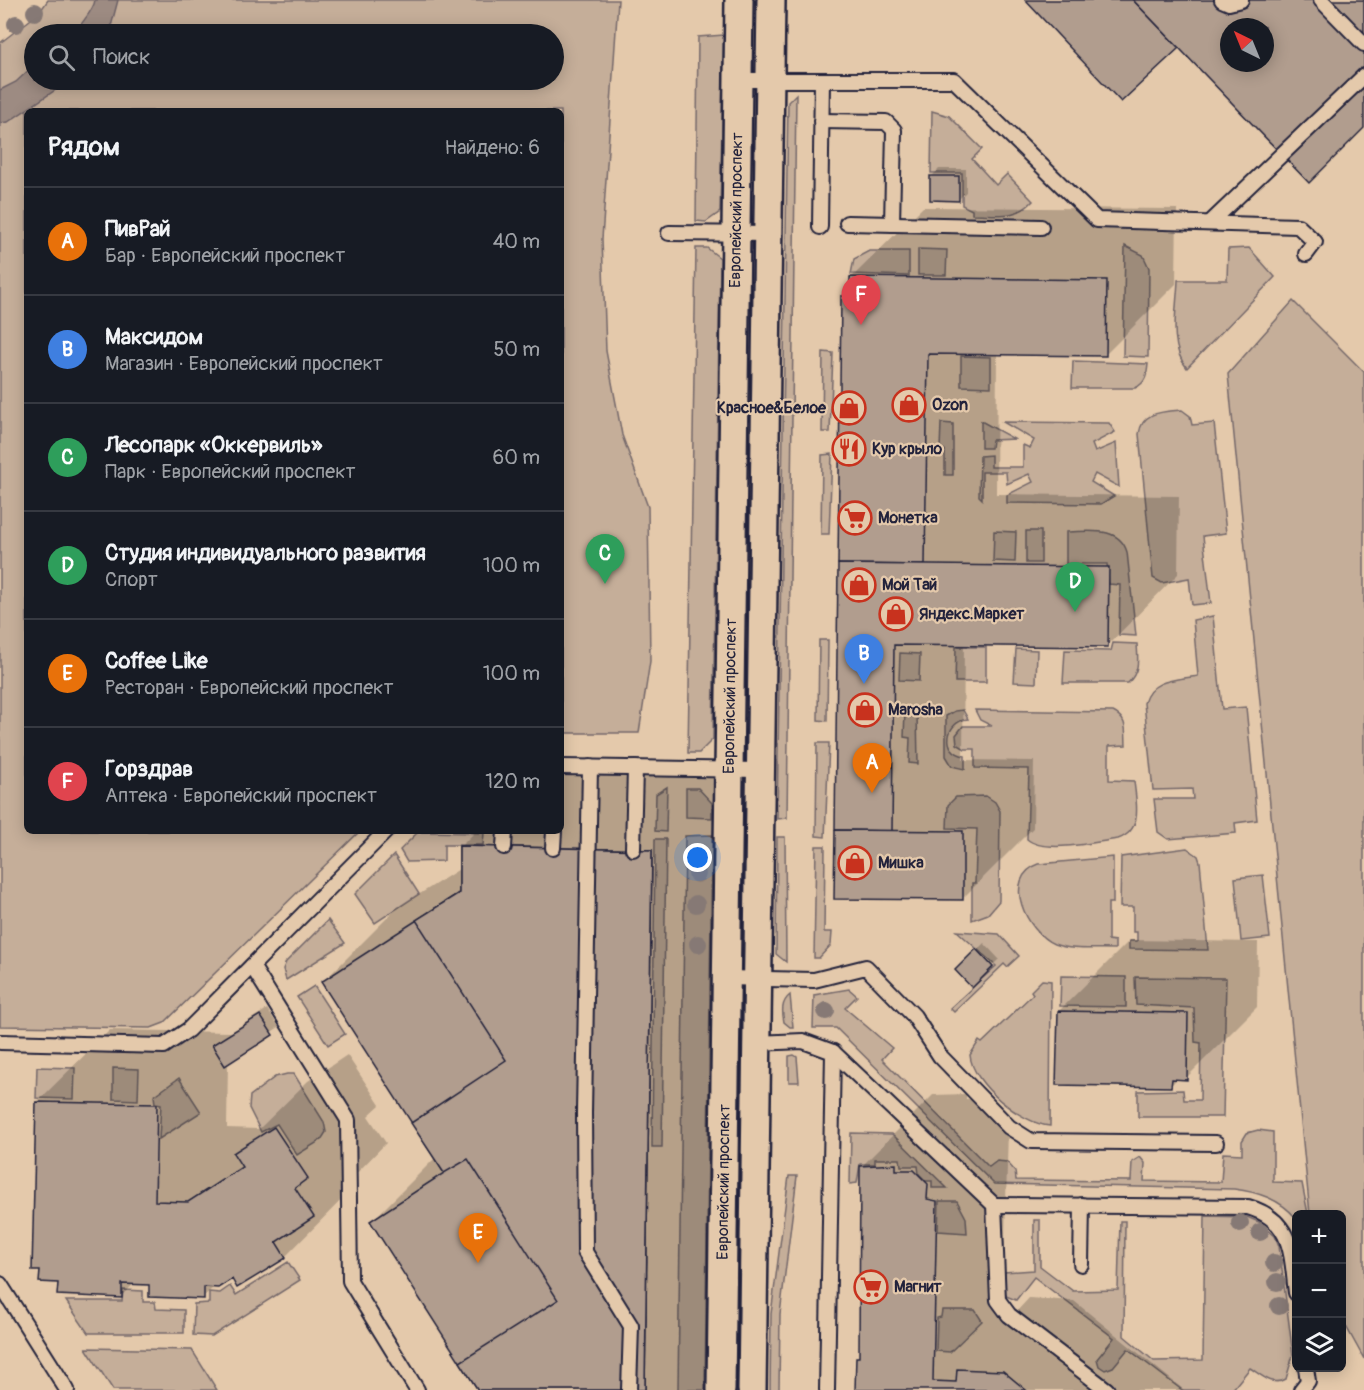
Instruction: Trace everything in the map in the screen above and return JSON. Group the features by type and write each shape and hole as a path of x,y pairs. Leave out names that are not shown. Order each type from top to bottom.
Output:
{"street":[{"name":"Европейский проспект","path":"721,1390 728,770 740,80 739,0"},
{"name":"Европейский проспект","path":"752,1390 771,0"}],"lane":[{"path":"1222,0 1228,3 1241,0"},
{"path":"1321,0 1364,44"},
{"path":"1210,223 1364,76"},
{"path":"740,80 954,80 1098,220 1298,226 1315,242 1306,254"},
{"path":"820,227 822,80"},
{"path":"821,121 886,122 891,125 894,130 892,224"},
{"path":"846,223 1041,227"},
{"path":"669,232 768,234"},
{"path":"564,767 759,770"},
{"path":"590,767 584,1113 585,1252 631,1326 629,1390"},
{"path":"633,849 634,768"},
{"path":"0,1042 164,1046 188,1030 383,834"},
{"path":"504,847 505,834"},
{"path":"553,848 554,834"},
{"path":"252,966 348,1120 350,1281 417,1390"},
{"path":"726,978 814,980 866,967 914,1016 940,1056 1009,1127 1031,1141 1216,1143"},
{"path":"756,1042 803,1041 833,1052 994,1205 1205,1204 1248,1207 1266,1212 1290,1241 1293,1264"},
{"path":"827,1390 833,1052"},
{"path":"994,1205 998,1300 1009,1315 1107,1390"},
{"path":"1081,1264 1082,1205"},
{"path":"0,1284 67,1390"},
{"path":"1305,1380 1320,1390"}],"shaded area":[{"path":"48,0 618,0 602,239 606,351 622,435 648,507 650,661 639,733 564,733 564,108 24,108 24,834 357,834 164,1023 151,1028 0,1026 0,43 24,25 24,90 564,90 564,24 25,24 39,13"},
{"path":"95,0 118,0 112,24 82,24"},
{"path":"724,35 720,212 706,222 696,221 698,37"},
{"path":"24,74 24,90 56,90 29,108 24,108 24,111 8,122 0,123 0,90 16,82"},
{"path":"796,94 787,818 777,819 788,102"},
{"path":"932,111 949,116 982,149 972,159 996,185 1007,174 1033,201 1020,211 1005,215 972,214 972,210 962,205 962,173 931,173"},
{"path":"1125,246 1143,255 1149,268 1148,357 1123,356"},
{"path":"696,248 707,248 720,258 713,739 699,753 688,753"},
{"path":"1249,248 1275,277 1187,368 1177,349 1175,314 1178,280 1227,280 1228,249"},
{"path":"918,249 947,250 946,275 918,275"},
{"path":"869,251 909,251 909,276 851,274 854,259"},
{"path":"1293,301 1364,372 1364,1359 1346,1326 1346,1210 1310,1210 1228,374"},
{"path":"823,352 833,353 830,432 822,432"},
{"path":"961,356 991,357 991,387 961,386"},
{"path":"1073,361 1148,364 1142,384 1135,388 1072,388"},
{"path":"1182,410 1190,416 1192,425 1214,423 1226,533 1203,536 1211,603 1192,605 1189,578 1162,583 1153,578 1139,434 1144,421 1154,414"},
{"path":"981,421 1014,439 992,440 991,448 981,448"},
{"path":"1003,422 1109,423 1115,432 1092,444 1095,452 1116,443 1119,487 1095,474 1091,482 1114,496 1101,504 1007,503 1007,495 1033,482 1029,474 1007,484 1006,472 982,472 982,499 979,496 980,456 991,455 991,467 1023,467 1023,445 1030,448 1034,440"},
{"path":"941,423 953,424 953,475 945,475 945,450 940,449"},
{"path":"832,454 829,534 821,534 822,455"},
{"path":"994,531 1016,532 1015,562 993,561"},
{"path":"1026,531 1041,531 1041,563 1026,563"},
{"path":"1066,532 1102,532 1117,537 1123,543 1127,552 1136,636 1119,635 1120,585 1109,584 1107,564 1066,564"},
{"path":"1213,616 1222,709 1246,707 1257,820 1235,823 1236,833 1168,839 1158,832 1154,799 1193,799 1192,789 1153,790 1144,703 1152,689 1159,685 1198,676 1193,620"},
{"path":"819,640 828,640 827,721 818,720"},
{"path":"1113,643 1137,644 1136,670 1128,683 1063,683 1065,650 1111,651"},
{"path":"956,647 986,647 986,682 955,682"},
{"path":"1016,649 1037,650 1036,683 1014,682"},
{"path":"900,653 920,654 919,681 899,680"},
{"path":"963,710 968,719 955,725 949,737 949,743 952,749 965,756 965,769 952,766 946,756 946,716"},
{"path":"975,710 1113,712 1118,715 1125,726 1126,745 1109,746 1109,780 1134,781 1137,806 1132,829 1118,839 1071,846 1045,846 1027,839 1029,769 975,768 975,749 965,749 957,744 956,735 963,726 992,726 980,720"},
{"path":"905,712 917,712 918,764 909,763 910,738 904,737"},
{"path":"817,743 829,743 825,837 816,836"},
{"path":"667,787 666,832 655,831 656,794"},
{"path":"686,788 698,788 712,803 712,818 686,817"},
{"path":"986,796 995,802 1000,811 999,901 988,914 972,920 972,883 975,883 977,829 947,828 948,805 956,797"},
{"path":"416,834 484,834 483,845 444,845 444,861 407,862 400,850"},
{"path":"712,835 705,1390 678,1390 685,836"},
{"path":"777,837 785,837 786,962 776,954"},
{"path":"655,839 666,839 662,1147 652,1147"},
{"path":"816,846 825,846 824,932 832,932 831,945 819,958 814,958"},
{"path":"1187,848 1198,856 1200,862 1208,950 1129,949 1129,941 1137,941 1137,932 1133,932 1133,907 1120,907 1121,857"},
{"path":"394,855 419,894 375,923 355,894"},
{"path":"1113,857 1113,903 1108,903 1108,940 1115,941 1115,949 1068,948 1044,938 1027,917 1022,905 1019,892 1021,881 1027,871 1039,864"},
{"path":"1263,875 1270,938 1241,941 1235,878"},
{"path":"328,920 345,943 286,980 283,969 286,962"},
{"path":"957,931 999,934 1019,956 1007,967 1004,964 954,1012 950,1008 996,966"},
{"path":"1061,976 1126,977 1126,1007 1060,1006"},
{"path":"1135,977 1226,978 1223,1117 1138,1117 1138,1091 1183,1090 1184,1100 1200,1100 1201,1043 1195,1042 1194,1008 1136,1005"},
{"path":"1042,980 1051,981 1050,1126 1026,1118 1000,1101 979,1078 970,1055 979,1041 982,1043 1033,994 1031,991"},
{"path":"314,986 345,1034 328,1045 297,997"},
{"path":"849,989 857,996 845,1008 892,1048 882,1059 989,1167 997,1161 1007,1162 1015,1171 1016,1180 1131,1181 1132,1162 1140,1157 1145,1163 1144,1181 1221,1182 1223,1153 1242,1154 1242,1141 1247,1133 1258,1130 1273,1132 1273,1182 1302,1183 1307,1210 1292,1210 1292,1213 1276,1201 1252,1192 1234,1189 994,1184 836,1028 813,1028 814,995"},
{"path":"790,995 793,1027 784,1022 783,1015 784,1004"},
{"path":"789,1056 797,1057 799,1082 789,1082"},
{"path":"37,1067 75,1068 74,1099 36,1098"},
{"path":"113,1068 139,1069 138,1100 113,1099"},
{"path":"294,1074 324,1122 326,1132 321,1140 297,1155 277,1124 261,1132 249,1108 250,1096 275,1077"},
{"path":"179,1078 201,1112 159,1139 161,1104 155,1103 154,1096"},
{"path":"851,1133 892,1134 947,1188 932,1188 932,1181 926,1181 919,1174 918,1166 901,1166 900,1159 875,1159 875,1164 860,1164 857,1183 850,1184"},
{"path":"789,1176 797,1176 780,1314 779,1390 770,1390 771,1314"},
{"path":"939,1201 957,1201 966,1218 967,1233 938,1231"},
{"path":"1205,1216 1247,1217 1259,1222 1275,1236 1279,1246 1292,1347 1292,1358 1286,1379 1272,1381 1250,1368 1232,1390 1182,1390 1128,1349 1113,1367 1105,1370 1099,1366 1097,1359 1114,1338 1034,1277 1016,1300 1006,1296 1003,1287 1004,1272 1034,1270 1034,1220 1040,1220 1040,1266 1073,1291 1118,1290 1120,1221 1125,1221 1124,1336 1154,1361 1203,1360"},
{"path":"288,1262 300,1280 212,1336 193,1335 194,1304 209,1303 209,1292 220,1293 230,1286 236,1295"},
{"path":"123,1290 143,1291 143,1302 155,1302 156,1309 184,1310 184,1333 88,1333 66,1301 122,1301"},
{"path":"942,1310 975,1310 982,1321 950,1352 936,1351 937,1318 941,1317"},
{"path":"86,1348 192,1350 217,1390 113,1390"}],"building":[{"path":"1025,0 1133,0 1179,48 1121,102"},
{"path":"1133,0 1364,0 1364,128 1309,183"},
{"path":"930,176 959,176 959,201 930,200"},
{"path":"850,277 1107,280 1106,356 928,354 925,565 838,564 841,296 850,296"},
{"path":"838,564 1109,567 1108,647 894,645 892,831 835,830"},
{"path":"835,830 963,831 963,900 834,899"},
{"path":"459,846 652,850 645,1390 478,1390 370,1221 444,1173 321,982 459,893"},
{"path":"459,846 652,850 645,1390 478,1390 460,1362 558,1300 468,1159 444,1173 411,1123 506,1060 416,920 459,893"},
{"path":"976,949 993,967 972,988 955,970"},
{"path":"1058,1011 1188,1013 1187,1080 1172,1079 1171,1087 1056,1085"},
{"path":"260,1015 273,1035 225,1066 212,1045"},
{"path":"36,1102 157,1104 155,1201 188,1202 242,1167 233,1153 274,1127 308,1178 295,1188 314,1217 276,1242 286,1258 237,1288 232,1279 218,1288 204,1287 204,1299 149,1297 149,1285 122,1284 122,1298 57,1295 58,1283 39,1282 40,1271 32,1271"},
{"path":"896,1164 896,1170 914,1170 928,1184 927,1199 937,1201 933,1381 956,1382 957,1369 1003,1371 1026,1390 855,1390 856,1357 859,1357 860,1166"}],"place":[{"name":"Горздрав","path":"861,325"},
{"name":"Ozon","path":"909,405"},
{"name":"Красное&Белое","path":"849,408"},
{"name":"Кур крыло","path":"849,449"},
{"name":"Монетка","path":"855,518"},
{"name":"Лесопарк «Оккервиль»","path":"605,584"},
{"name":"Мой Тай","path":"859,585"},
{"name":"Студия индивидуального развития","path":"1075,612"},
{"name":"Яндекс.Маркет","path":"896,614"},
{"name":"Максидом","path":"864,684"},
{"name":"Marosha","path":"865,710"},
{"name":"ПивРай","path":"872,793"},
{"name":"Мишка","path":"855,863"},
{"name":"Coffee Like","path":"478,1263"},
{"name":"Магнит","path":"871,1287"}]}
